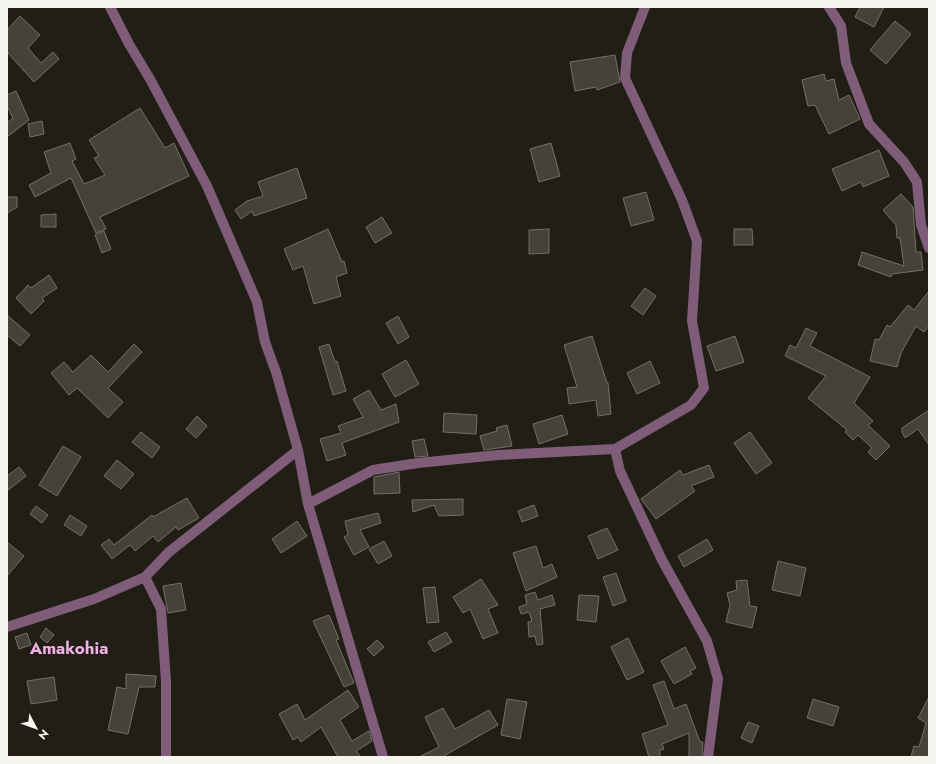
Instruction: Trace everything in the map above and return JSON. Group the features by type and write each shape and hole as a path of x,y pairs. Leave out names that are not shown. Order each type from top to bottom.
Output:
{"street":[{"path":"110,7 128,44 150,79 207,186 226,226 257,302 265,342 276,372 298,450 308,504 383,757"},
{"path":"308,504 373,470 418,463 498,455 615,449 691,405 704,388 692,321 697,241 682,200 625,78 627,53 645,7"},
{"path":"829,7 841,26 846,63 869,124 904,162 917,182 921,225 929,248"},
{"path":"615,449 620,471 662,560 707,641 718,679 708,757"},
{"path":"7,626 94,599 145,576 169,552 298,450"},
{"path":"145,576 161,609 166,682 166,757"}],"building":[{"path":"860,7 884,7 874,27 855,17"},
{"path":"20,16 40,35 28,48 41,63 53,52 59,59 34,82 7,52 7,30"},
{"path":"895,21 911,34 886,64 870,50"},
{"path":"615,55 620,82 597,90 596,87 575,91 570,62"},
{"path":"824,74 826,81 834,79 839,100 849,95 860,119 829,134 815,105 808,106 802,80"},
{"path":"16,91 29,120 7,137 7,123 13,118 7,106 7,95"},
{"path":"140,108 165,148 174,143 189,176 100,217 106,229 96,233 71,178 35,197 29,185 51,173 44,152 70,143 76,159 72,161 84,184 105,175 94,158 99,156 89,140"},
{"path":"42,121 44,134 30,137 28,124"},
{"path":"551,143 560,176 539,182 530,149"},
{"path":"879,150 889,176 863,187 861,182 842,191 832,169"},
{"path":"297,168 307,198 254,216 252,211 241,219 235,210 247,201 263,196 258,182"},
{"path":"646,192 654,220 631,226 623,198"},
{"path":"901,194 913,207 916,252 921,252 923,270 892,274 891,277 858,265 862,252 904,266 900,238 897,238 896,225 883,210"},
{"path":"7,197 17,197 17,207 7,213"},
{"path":"56,214 56,227 41,227 41,215"},
{"path":"382,217 392,233 375,243 366,227"},
{"path":"328,229 342,262 344,261 347,273 336,277 341,296 314,304 303,266 293,270 284,249"},
{"path":"549,229 549,253 529,254 529,230"},
{"path":"734,229 752,229 753,245 734,245"},
{"path":"104,231 111,249 102,253 95,235"},
{"path":"49,275 57,288 42,298 44,301 31,314 16,298 28,285 31,288"},
{"path":"645,288 656,296 643,315 631,306"},
{"path":"929,291 929,326 924,332 916,326 901,353 897,367 870,361 875,339 879,340 887,325 890,327 908,305 914,310"},
{"path":"7,315 30,335 20,346 7,335"},
{"path":"398,316 409,337 398,344 386,323"},
{"path":"806,328 817,333 810,346 870,377 854,403 873,421 868,425 890,446 876,460 868,452 872,448 858,435 853,440 845,432 847,430 808,398 826,376 785,356 790,345 796,348"},
{"path":"592,336 608,383 611,414 598,416 596,400 569,404 567,388 577,387 564,345"},
{"path":"735,336 744,362 716,371 707,346"},
{"path":"134,344 142,352 108,388 123,402 108,418 77,388 69,395 51,373 64,362 73,372 91,355 108,372"},
{"path":"329,344 335,362 337,361 346,391 333,395 319,347"},
{"path":"406,360 419,384 395,397 382,374"},
{"path":"650,361 660,383 637,394 627,373"},
{"path":"369,390 381,410 396,404 399,422 342,443 346,455 327,461 320,439 341,433 338,426 363,417 353,399"},
{"path":"929,410 929,445 918,429 905,438 902,428"},
{"path":"444,413 477,415 476,434 443,432"},
{"path":"562,415 568,434 539,444 533,424"},
{"path":"197,416 207,426 196,438 186,429"},
{"path":"507,425 512,446 484,450 480,436 497,431 496,428"},
{"path":"141,432 160,447 152,458 132,442"},
{"path":"750,432 772,463 756,474 734,443"},
{"path":"424,439 428,456 415,457 412,441"},
{"path":"63,446 81,457 57,496 39,485"},
{"path":"117,460 134,474 121,489 104,476"},
{"path":"709,465 714,477 691,486 695,491 656,519 641,499 680,470 683,475"},
{"path":"19,467 26,476 7,491 7,476"},
{"path":"399,472 400,493 374,494 374,477"},
{"path":"187,498 199,518 178,530 176,527 158,542 153,536 135,551 130,545 112,559 101,545 109,539 114,545 152,515 153,517"},
{"path":"463,499 463,515 439,516 434,505 413,512 412,500"},
{"path":"534,505 538,516 522,522 518,511"},
{"path":"36,506 48,515 42,523 30,514"},
{"path":"378,513 381,523 360,530 369,547 354,555 344,537 348,535 345,521"},
{"path":"70,515 87,526 81,536 64,525"},
{"path":"297,521 307,536 281,553 272,539"},
{"path":"607,528 618,550 598,559 588,536"},
{"path":"707,539 713,550 684,567 678,556"},
{"path":"384,541 392,556 378,564 369,549"},
{"path":"7,542 24,556 7,576"},
{"path":"536,546 543,568 552,564 557,577 526,591 513,553"},
{"path":"778,561 806,568 800,596 772,590"},
{"path":"616,573 626,601 613,606 603,577"},
{"path":"481,579 498,605 488,609 498,633 483,639 470,609 463,613 453,597"},
{"path":"747,580 750,606 757,607 752,628 726,622 730,605 727,593 737,590 736,581"},
{"path":"181,583 186,610 168,613 163,586"},
{"path":"435,587 439,622 427,623 423,588"},
{"path":"535,592 538,600 552,595 555,605 540,609 543,644 537,645 535,636 529,637 528,622 532,621 529,612 521,614 519,607 527,604 525,595"},
{"path":"579,595 599,596 596,622 577,620"},
{"path":"329,615 339,639 336,640 354,683 344,687 313,621"},
{"path":"46,628 54,635 47,643 40,637"},
{"path":"446,632 452,642 434,652 428,642"},
{"path":"27,633 31,645 19,649 15,637"},
{"path":"628,638 644,672 627,680 611,647"},
{"path":"377,640 384,647 374,656 367,649"},
{"path":"685,647 696,668 690,671 692,674 674,684 661,661"},
{"path":"126,674 156,676 155,687 139,687 128,734 108,730 117,687 126,689"},
{"path":"54,677 57,700 31,704 27,681"},
{"path":"664,681 674,709 686,704 700,742 703,742 702,757 689,757 689,733 662,744 664,749 660,750 660,757 649,757 642,734 668,725 653,685"},
{"path":"348,690 359,707 340,720 352,741 369,731 372,741 356,751 361,757 338,757 321,727 301,742 298,737 293,740 279,714 297,704 305,720"},
{"path":"929,697 929,757 911,757 914,746 919,747 926,723 918,718"},
{"path":"507,699 527,702 520,739 501,735"},
{"path":"813,699 839,707 833,726 807,718"},
{"path":"443,708 455,729 489,710 498,725 442,757 419,757 439,747 425,717"},
{"path":"748,722 759,726 752,743 741,738"}],"district":[{"name":"Amakohia","path":"69,648"}]}
